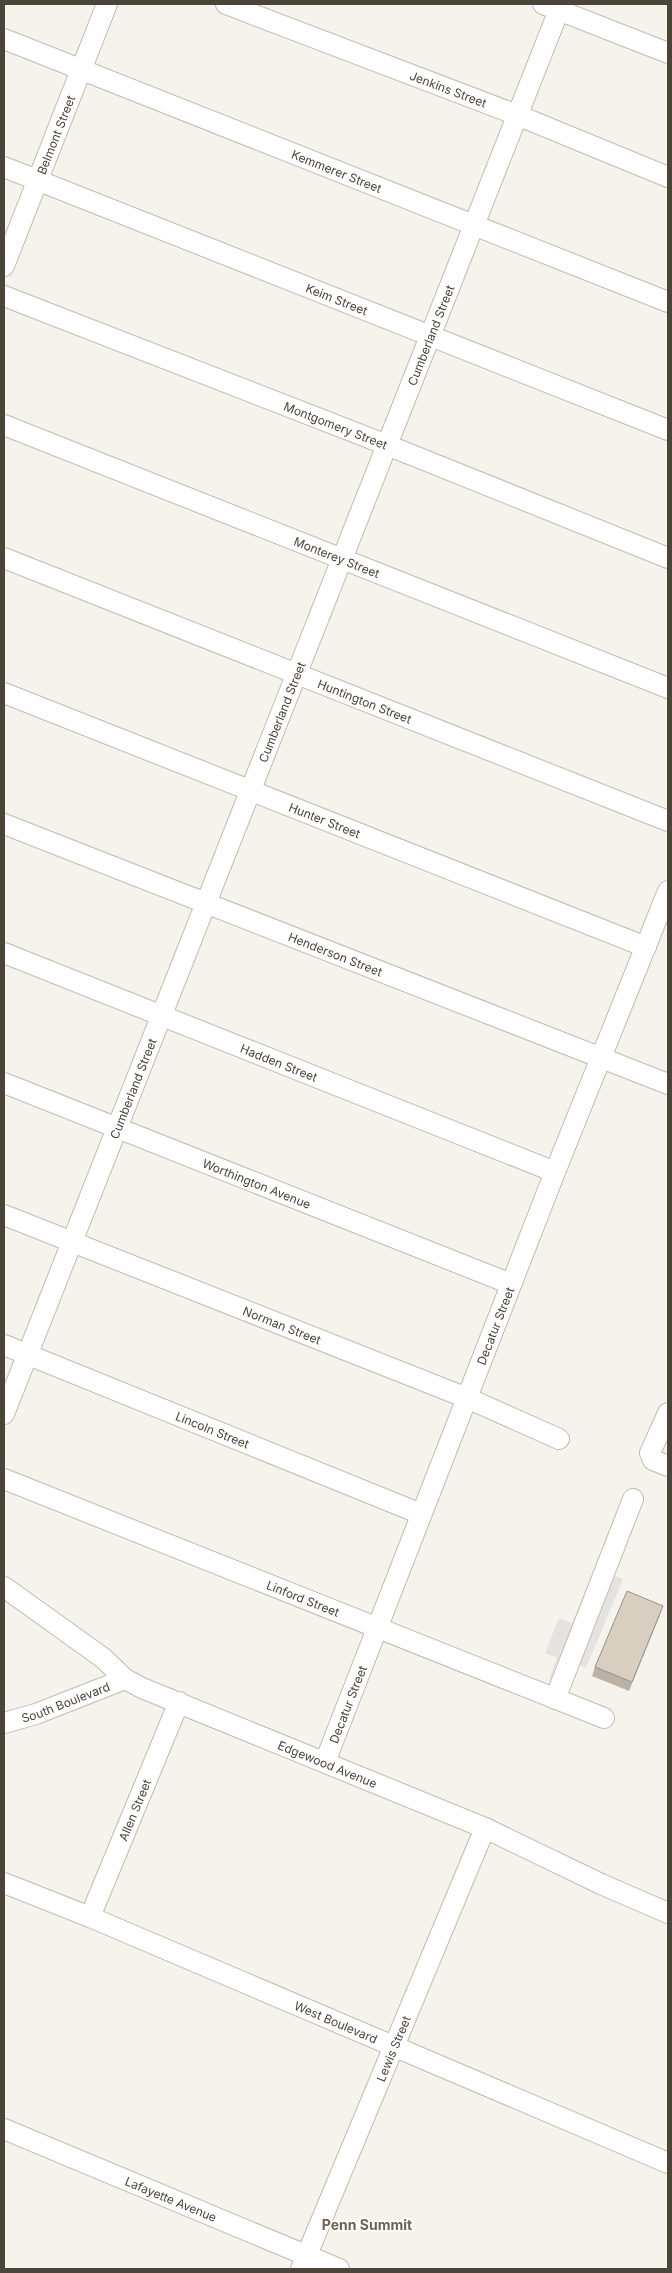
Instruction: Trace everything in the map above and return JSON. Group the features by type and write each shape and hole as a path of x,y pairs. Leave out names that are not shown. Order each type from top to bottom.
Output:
{"street":[{"name":"Belmont Street","path":"4,266 107,4"},
{"name":"Jenkins Street","path":"226,4 517,116 668,177"},
{"name":"Cumberland Street","path":"4,1414 517,116 551,7"},
{"path":"551,7 668,53"},
{"name":"Kemmerer Street","path":"4,39 668,302"},
{"name":"Keim Street","path":"4,167 668,430"},
{"name":"Montgomery Street","path":"4,296 387,445 668,558"},
{"name":"Monterey Street","path":"4,425 668,688"},
{"name":"Huntington Street","path":"4,558 668,821"},
{"name":"Hunter Street","path":"4,693 646,947"},
{"name":"Henderson Street","path":"4,824 668,1084"},
{"name":"Decatur Street","path":"325,1762 376,1627 555,1172 668,891"},
{"name":"Hadden Street","path":"4,953 555,1172"},
{"name":"Worthington Avenue","path":"4,1083 511,1284"},
{"name":"Norman Street","path":"4,1215 467,1398 559,1439"},
{"name":"Lincoln Street","path":"4,1345 421,1514"},
{"path":"668,1413 650,1453 653,1460 668,1466"},
{"name":"Linford Street","path":"4,1478 604,1718"},
{"path":"555,1699 632,1499"},
{"name":"Edgewood Avenue","path":"4,1587 103,1658 125,1679 485,1828 601,1884 668,1913"},
{"name":"South Boulevard","path":"4,1722 36,1714 125,1679"},
{"name":"Allen Street","path":"90,1917 179,1702"},
{"name":"Lewis Street","path":"304,2262 485,1828"},
{"name":"West Boulevard","path":"4,1883 90,1917 668,2163"},
{"name":"Lafayette Avenue","path":"4,2129 304,2262 339,2269"}],"shaded area":[{"path":"595,1568 623,1579 586,1668 575,1663 566,1685 549,1678 557,1658 545,1653 559,1618 572,1623"}],"building":[{"path":"627,1591 663,1606 632,1682 595,1667"}],"district":[{"name":"Penn Summit","path":"367,2224"}]}
